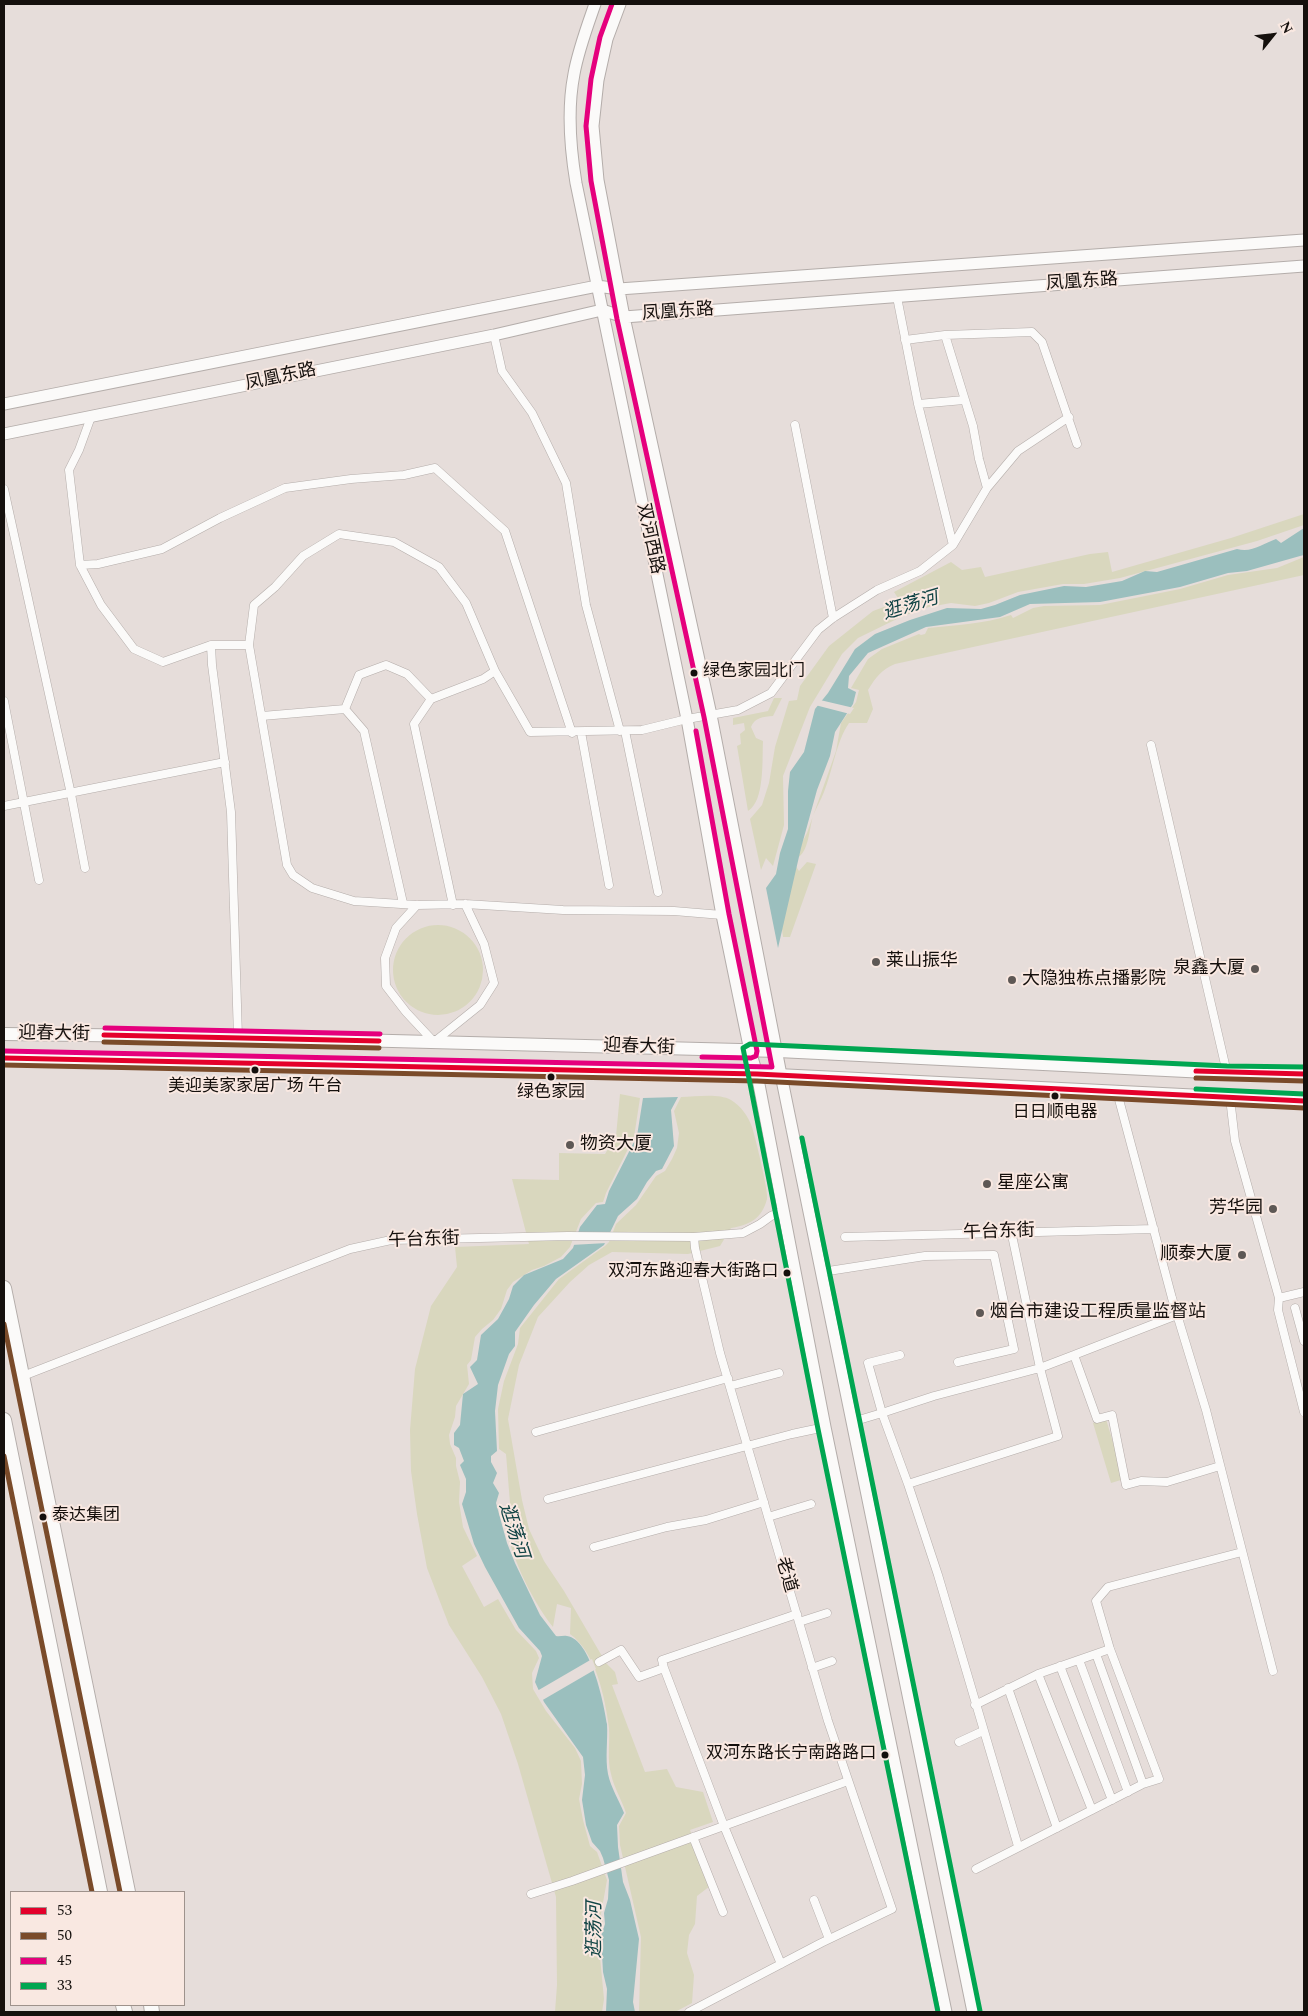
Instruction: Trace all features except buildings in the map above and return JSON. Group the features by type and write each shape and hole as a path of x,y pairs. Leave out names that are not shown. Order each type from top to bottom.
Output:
{"highway":[{"path":"4,1288 128,1891"},
{"path":"4,1420 100,1891"}],"main road":[{"name":"迎春大街","path":"4,1034 238,1037 778,1051 1227,1073 1304,1074"},
{"name":"迎春大街","path":"4,1058 757,1074 1304,1101"}],"street":[{"name":"双河西路","path":"595,4 574,74 570,116 571,154 576,183 687,718 722,915 750,1051 757,1074 825,1427 946,2012"},
{"name":"双河西路","path":"620,4 608,39 598,80 593,126 598,180 624,317 711,715 778,1051 781,1075 973,2011"},
{"name":"凤凰东路","path":"4,404 597,286 619,289 1304,240"},
{"name":"凤凰东路","path":"4,434 494,334 602,310 624,317 1304,266"},
{"path":"897,297 918,404 953,545"},
{"path":"905,340 945,335 1032,332 1042,342 1077,444"},
{"path":"494,334 502,370 532,413 566,484 586,605 623,731 658,892"},
{"path":"945,335 973,426 987,488"},
{"path":"918,404 964,400"},
{"path":"91,417 79,450 69,470 80,565 101,605 134,649 164,662 212,645 250,645"},
{"path":"722,915 674,911 563,910 465,904 417,906 403,903 354,901 312,888 293,876 287,864 250,645 254,605 275,587 303,556 339,534 394,542 439,567 466,604 494,671 530,732 642,730 687,718 738,710 771,692 818,630 833,618 877,590 920,571 953,545 987,488 1018,451 1069,418"},
{"path":"795,426 833,618"},
{"path":"80,565 98,564 162,549 220,518 284,488 351,479 404,475 435,468 505,531 572,732"},
{"path":"4,489 71,794 85,868"},
{"path":"212,645 212,665 232,812 238,1037"},
{"path":"344,710 359,675 386,665 406,674 431,699"},
{"path":"453,905 414,724 431,699 483,679 494,671"},
{"path":"4,701 39,880"},
{"path":"262,716 344,710"},
{"path":"344,710 364,732 403,903"},
{"path":"581,732 608,886"},
{"path":"1151,745 1227,1073"},
{"path":"4,806 225,762"},
{"path":"417,906 396,928 385,958 386,986 406,1012 434,1042 480,1004 494,983 484,944 465,904"},
{"path":"1117,1092 1177,1315 1206,1410 1273,1671"},
{"path":"1230,1098 1235,1141 1279,1298 1278,1310 1304,1412"},
{"name":"午台东街","path":"23,1376 350,1250 391,1240 568,1236 611,1238 694,1237 743,1233 783,1211"},
{"name":"午台东街","path":"845,1237 1154,1228"},
{"name":"老道","path":"694,1237 695,1248 729,1382 812,1668 892,1909 829,1939"},
{"path":"908,1484 1058,1436 1040,1368 1013,1240"},
{"path":"822,1272 925,1256 994,1255 1014,1349 958,1362"},
{"path":"1279,1298 1304,1292"},
{"path":"1295,1308 1304,1341"},
{"path":"852,1422 934,1396 1040,1368 1177,1315"},
{"path":"900,1355 868,1363 882,1413 938,1575 1018,1846"},
{"path":"1074,1355 1097,1419 1112,1415 1126,1485 1141,1482 1167,1482 1220,1466"},
{"path":"536,1432 729,1382 779,1373"},
{"path":"548,1499 792,1434 825,1427"},
{"path":"594,1547 668,1527 706,1520 764,1502"},
{"path":"768,1517 811,1504"},
{"path":"976,1869 1143,1784 1159,1779 1110,1649 1096,1601 1108,1587 1242,1552"},
{"path":"781,1964 724,1826 662,1660 798,1618 827,1614"},
{"path":"975,1705 1038,1674 1110,1649"},
{"path":"599,1662 621,1650 639,1677 664,1668"},
{"path":"1096,1654 1143,1784"},
{"path":"1079,1660 1128,1792"},
{"path":"812,1668 832,1661"},
{"path":"1060,1666 1112,1800"},
{"path":"1038,1674 1092,1810"},
{"path":"1008,1688 1057,1828"},
{"path":"959,1742 983,1731"},
{"path":"531,1894 584,1877 848,1781"},
{"path":"693,1837 723,1912"},
{"path":"689,2012 829,1939 814,1900"}],"shaded area":[{"path":"1304,514 1304,525 1257,541 1120,578 1084,584 1063,584 1018,592 975,606 951,603 929,607 903,616 858,638 842,654 810,707 783,776 784,825 773,866 766,858 761,870 750,819 762,805 769,783 775,747 789,701 797,700 800,686 829,646 873,611 900,601 894,592 951,562 962,570 981,567 985,577 1090,554 1108,552 1112,572 1231,538"},
{"path":"1304,557 1304,575 890,666 879,674 868,690 873,709 867,723 849,723 838,747 824,792 813,816 836,751 841,723 856,702 859,690 851,688 868,659 882,649 919,634 925,634 928,628 980,622 1011,615 1013,618 1033,608 1044,606 1100,605 1180,589 1228,575 1277,568"},
{"path":"774,698 782,698 773,716 757,719 751,727 756,738 763,741 762,779 757,798 748,811 737,746 741,744 740,734 745,730 744,723 733,725 733,718 768,711"},
{"path":"813,816 806,846 797,858 795,865 799,871 807,862 816,864 790,937 783,937 781,921 791,864 807,833"},
{"path":"438,925 455,928 470,938 480,953 483,970 480,987 470,1002 455,1012 438,1015 421,1012 406,1002 396,987 393,970 396,953 406,938 421,928"},
{"path":"620,1094 640,1098 634,1137 603,1202 596,1203 581,1219 570,1247 561,1257 532,1270 513,1282 507,1290 501,1309 493,1320 475,1337 471,1360 467,1365 469,1384 456,1406 455,1417 449,1435 450,1444 456,1458 460,1482 459,1502 463,1527 477,1556 462,1566 484,1607 498,1599 516,1630 536,1651 539,1658 532,1673 533,1689 546,1711 575,1748 581,1761 582,1784 579,1799 583,1820 590,1846 597,1852 607,1880 601,1914 603,1924 598,1936 604,1999 602,2012 555,2012 557,1985 556,1897 518,1764 501,1714 482,1677 449,1625 427,1568 411,1471 410,1430 415,1369 431,1306 457,1267 455,1247 529,1244 512,1179 559,1180 559,1153 605,1154 616,1136"},
{"path":"713,1096 726,1098 735,1102 744,1112 752,1127 766,1186 767,1199 762,1212 749,1223 731,1228 720,1246 688,1254 612,1252 589,1265 570,1282 538,1317 519,1365 508,1419 529,1529 544,1561 564,1591 606,1663 615,1672 618,1684 612,1685 645,1772 667,1769 676,1787 703,1792 713,1822 690,1830 710,1886 697,1896 695,1924 689,1935 687,1953 694,1975 692,2003 675,2012 639,2012 641,1937 620,1845 619,1826 626,1813 610,1769 609,1728 602,1690 593,1664 579,1642 570,1634 571,1608 557,1604 553,1627 536,1603 516,1561 504,1518 511,1515 506,1454 499,1449 498,1409 504,1381 518,1344 520,1328 559,1279 609,1242 616,1224 636,1205 656,1176 665,1171 677,1148 679,1133 674,1111 681,1097"},
{"path":"1106,1419 1124,1479 1111,1483 1093,1423"}],"water":[{"path":"1304,528 1304,555 1247,571 1228,573 1180,587 1100,602 1030,604 1000,617 926,627 868,653 849,676 848,688 856,692 853,704 835,732 830,756 817,790 801,848 778,948 766,888 776,874 780,853 788,829 790,772 804,752 815,709 828,693 855,649 875,634 947,608 981,609 1020,595 1064,586 1086,587 1122,581 1145,571 1157,572 1237,549 1252,549 1276,539 1281,543"},
{"path":"678,1097 671,1110 674,1146 662,1169 656,1171 637,1199 618,1216 604,1245 556,1279 515,1332 515,1346 509,1354 498,1385 495,1411 497,1451 491,1456 491,1462 497,1473 493,1483 499,1493 496,1503 507,1543 515,1563 540,1615 556,1636 567,1636 575,1640 583,1648 595,1674 603,1702 607,1724 608,1774 624,1813 617,1825 623,1882 630,1900 639,1939 633,2002 635,2012 606,2012 607,1989 603,1972 601,1936 605,1924 604,1913 608,1899 609,1880 603,1858 592,1842 586,1825 582,1800 585,1775 583,1757 544,1702 535,1682 542,1656 540,1651 519,1628 474,1544 462,1504 466,1492 466,1479 460,1465 464,1461 459,1448 454,1445 454,1433 460,1425 463,1394 478,1384 470,1367 477,1360 481,1335 498,1319 509,1299 513,1286 524,1275 563,1259 573,1248 580,1227 597,1205 605,1204 609,1191 637,1136 643,1098"}],"pier":[{"path":"820,700 854,708 850,714 815,705"},
{"path":"611,1233 607,1243 571,1245 575,1234"},
{"path":"592,1659 596,1669 541,1701 537,1691"}],"transit line":[{"name":"45","path":"4,1051 772,1067 704,717 617,319 591,181 586,126 591,79 600,37 612,4"},
{"name":"45","path":"696,731 729,914 757,1051 756,1056 751,1058 702,1057"},
{"name":"45","path":"105,1028 380,1034"},
{"name":"53","path":"104,1035 379,1041"},
{"name":"50","path":"104,1042 379,1048"},
{"name":"33","path":"938,2012 818,1429 743,1048 750,1044 1227,1066 1304,1067"},
{"name":"53","path":"4,1058 757,1074 1304,1101"},
{"name":"50","path":"4,1065 757,1081 1304,1108"},
{"name":"53","path":"1196,1071 1304,1074"},
{"name":"50","path":"1196,1078 1304,1081"},
{"name":"33","path":"1196,1089 1304,1094"},
{"name":"33","path":"802,1138 980,2011"},
{"name":"50","path":"4,1324 120,1891"},
{"name":"50","path":"4,1456 92,1891"}],"place":[{"name":"绿色家园北门","path":"694,673"},
{"name":"莱山振华","path":"876,962"},
{"name":"泉鑫大厦","path":"1255,969"},
{"name":"大隐独栋点播影院","path":"1012,980"},
{"name":"美迎美家家居广场 午台","path":"255,1070"},
{"name":"绿色家园","path":"551,1077"},
{"name":"日日顺电器","path":"1055,1096"},
{"name":"物资大厦","path":"570,1145"},
{"name":"星座公寓","path":"987,1184"},
{"name":"芳华园","path":"1273,1209"},
{"name":"顺泰大厦","path":"1242,1255"},
{"name":"双河东路迎春大街路口","path":"787,1273"},
{"name":"烟台市建设工程质量监督站","path":"980,1313"},
{"name":"泰达集团","path":"43,1517"},
{"name":"双河东路长宁南路路口","path":"885,1755"}],"water label":[{"name":"逛荡河","path":"911,607"},
{"name":"逛荡河","path":"512,1531"},
{"name":"逛荡河","path":"596,1930"}]}
